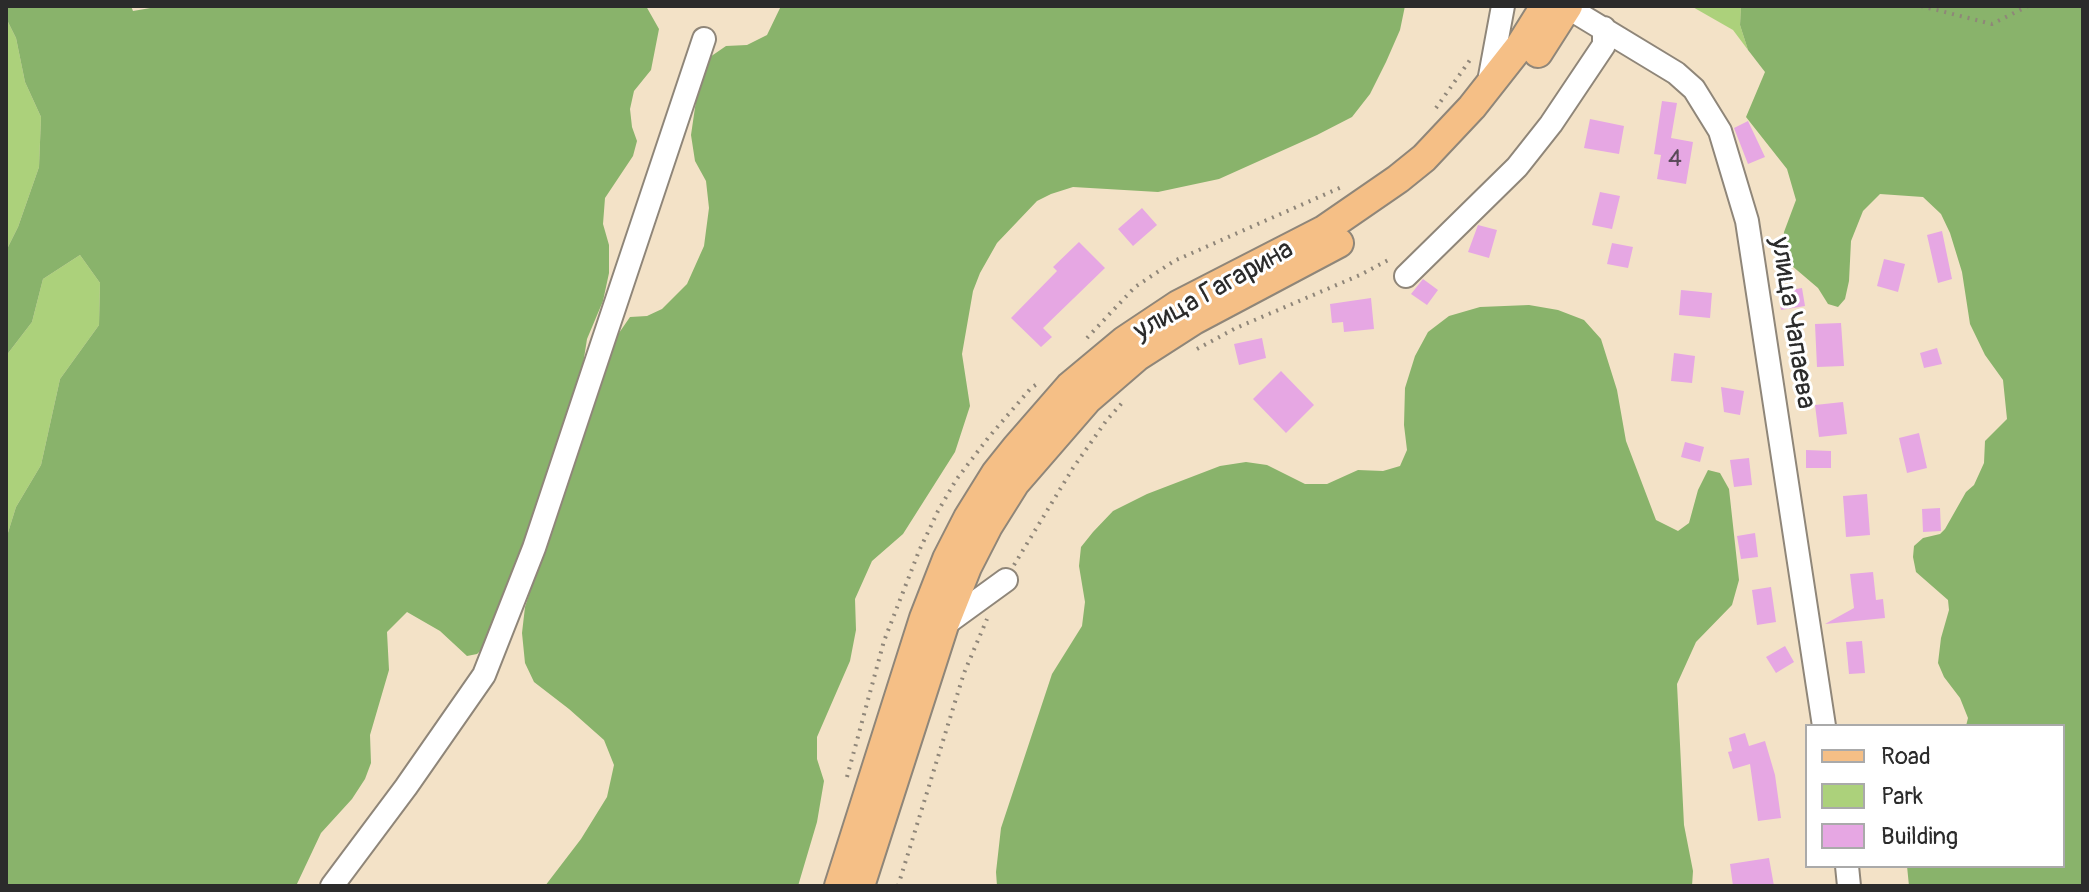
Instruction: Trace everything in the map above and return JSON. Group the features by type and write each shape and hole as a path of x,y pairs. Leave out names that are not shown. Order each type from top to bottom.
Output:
{"main road":[{"name":"улица Гагарина","path":"839,886 911,659 947,559 996,473 1070,386 1124,341 1178,305 1324,230 1398,179 1452,130 1487,89 1520,46 1545,6"},
{"name":"улица Гагарина","path":"860,886 944,625 967,567 995,515 1035,458 1111,377 1161,340 1334,246 1411,194 1464,144 1503,100 1535,58 1568,6"}],"street":[{"path":"1487,89 1503,6"},
{"name":"улица Чапаева","path":"1568,6 1676,73 1694,89 1720,131 1747,221 1824,724"},
{"path":"1401,266 1517,167 1551,124 1604,45 1604,28"},
{"path":"332,886 484,675 534,548 704,39"},
{"path":"944,625 1006,580"}],"path":[{"path":"1921,6 1992,24 2028,6"},
{"path":"1195,350 1236,328 1372,270 1401,266"},
{"path":"1006,580 1073,468 1124,401"},
{"path":"898,886 964,673 989,612"}],"green space":[{"path":"6,6 131,6 133,11 162,6 646,6 659,29 651,70 634,91 630,109 637,141 633,156 605,198 603,224 609,245 609,273 603,301 587,339 582,371 534,521 490,642 477,654 467,656 440,631 407,612 387,632 389,670 370,735 371,763 352,799 321,833 296,886 6,886 6,539 16,507 41,465 60,379 99,325 100,283 80,255 43,279 32,322 6,356 6,251 39,167 41,117 25,82 16,38 6,18"},
{"path":"781,6 1405,6 1400,30 1386,62 1370,94 1352,117 1219,179 1158,192 1073,187 1051,194 1037,201 997,243 973,291 962,354 970,406 955,452 903,534 872,561 855,599 856,630 850,661 817,737 817,759 824,781 817,822 798,886 545,886 581,839 607,797 614,765 604,740 534,682 525,663 522,633 525,607 610,346 630,317 647,316 662,309 687,284 704,246 709,208 706,181 695,161 691,135 698,87 710,57 726,46 747,45 767,35"},
{"path":"1691,6 1741,6 1740,25 1748,50 1733,30"},
{"path":"1741,6 2079,6 2083,10 2083,886 1909,886 1907,868 2065,868 2065,724 1966,724 1968,718 1960,698 1938,663 1949,610 1948,600 1916,572 1913,557 1914,546 1923,538 1940,534 1945,529 1966,492 1974,485 1984,463 1985,441 2007,419 2003,380 1985,355 1970,324 1962,272 1950,233 1941,214 1923,197 1880,194 1863,211 1851,241 1845,299 1838,307 1828,304 1818,288 1791,265 1783,250 1784,232 1796,200 1787,169 1746,117 1765,72 1748,50 1740,25"},
{"path":"6,18 16,38 25,82 41,117 39,167 6,251"},
{"path":"80,255 100,283 99,325 60,379 41,465 16,507 6,539 6,356 32,322 43,279"},
{"path":"1529,305 1558,310 1584,320 1601,339 1617,390 1626,441 1656,520 1678,531 1689,523 1698,490 1708,470 1720,473 1729,489 1739,580 1732,605 1696,642 1677,684 1684,825 1693,871 1692,886 997,886 1001,828 1052,674 1082,626 1085,602 1079,566 1081,547 1093,532 1113,511 1147,494 1220,466 1246,462 1267,465 1305,484 1327,484 1358,470 1383,471 1400,466 1407,450 1405,388 1415,356 1428,332 1449,316 1480,307"}],"building":[{"path":"1662,101 1677,103 1671,138 1693,142 1686,184 1657,179 1661,155 1654,154"},
{"path":"1590,119 1624,126 1619,154 1584,148"},
{"path":"1748,121 1765,157 1748,164 1734,128"},
{"path":"1600,192 1620,196 1612,229 1592,225"},
{"path":"1142,208 1157,225 1133,246 1118,229"},
{"path":"1478,225 1497,230 1489,258 1468,252"},
{"path":"1942,231 1952,279 1938,283 1927,235"},
{"path":"1079,242 1105,268 1043,328 1052,337 1041,347 1011,318 1057,271 1053,267"},
{"path":"1612,243 1633,247 1628,268 1607,264"},
{"path":"1884,259 1905,264 1898,292 1877,286"},
{"path":"1423,279 1438,290 1427,305 1411,294"},
{"path":"1802,288 1805,306 1781,310 1778,292"},
{"path":"1681,290 1712,293 1710,318 1679,315"},
{"path":"1371,298 1374,329 1344,332 1343,322 1332,323 1330,304"},
{"path":"1841,323 1844,366 1817,367 1815,324"},
{"path":"1262,338 1266,358 1239,365 1234,344"},
{"path":"1937,348 1942,364 1924,368 1920,353"},
{"path":"1674,353 1695,356 1692,383 1671,381"},
{"path":"1281,371 1314,405 1286,433 1253,399"},
{"path":"1721,387 1744,391 1740,415 1724,412"},
{"path":"1843,402 1847,434 1819,437 1815,405"},
{"path":"1919,433 1927,468 1907,473 1899,438"},
{"path":"1685,442 1704,447 1700,462 1681,457"},
{"path":"1806,450 1831,451 1831,468 1806,468"},
{"path":"1749,458 1752,485 1734,487 1730,460"},
{"path":"1867,494 1870,535 1846,537 1843,496"},
{"path":"1940,508 1941,531 1923,532 1922,509"},
{"path":"1755,533 1758,557 1741,559 1737,536"},
{"path":"1873,572 1876,600 1883,599 1885,618 1825,624 1854,608 1850,574"},
{"path":"1771,587 1776,622 1757,625 1752,590"},
{"path":"1862,641 1865,673 1849,674 1846,642"},
{"path":"1785,646 1794,662 1776,673 1766,657"},
{"path":"1745,733 1749,746 1765,741 1775,775 1781,818 1758,821 1750,764 1733,769 1728,752 1732,751 1729,738"},
{"path":"1769,858 1774,886 1733,886 1730,864"}]}
